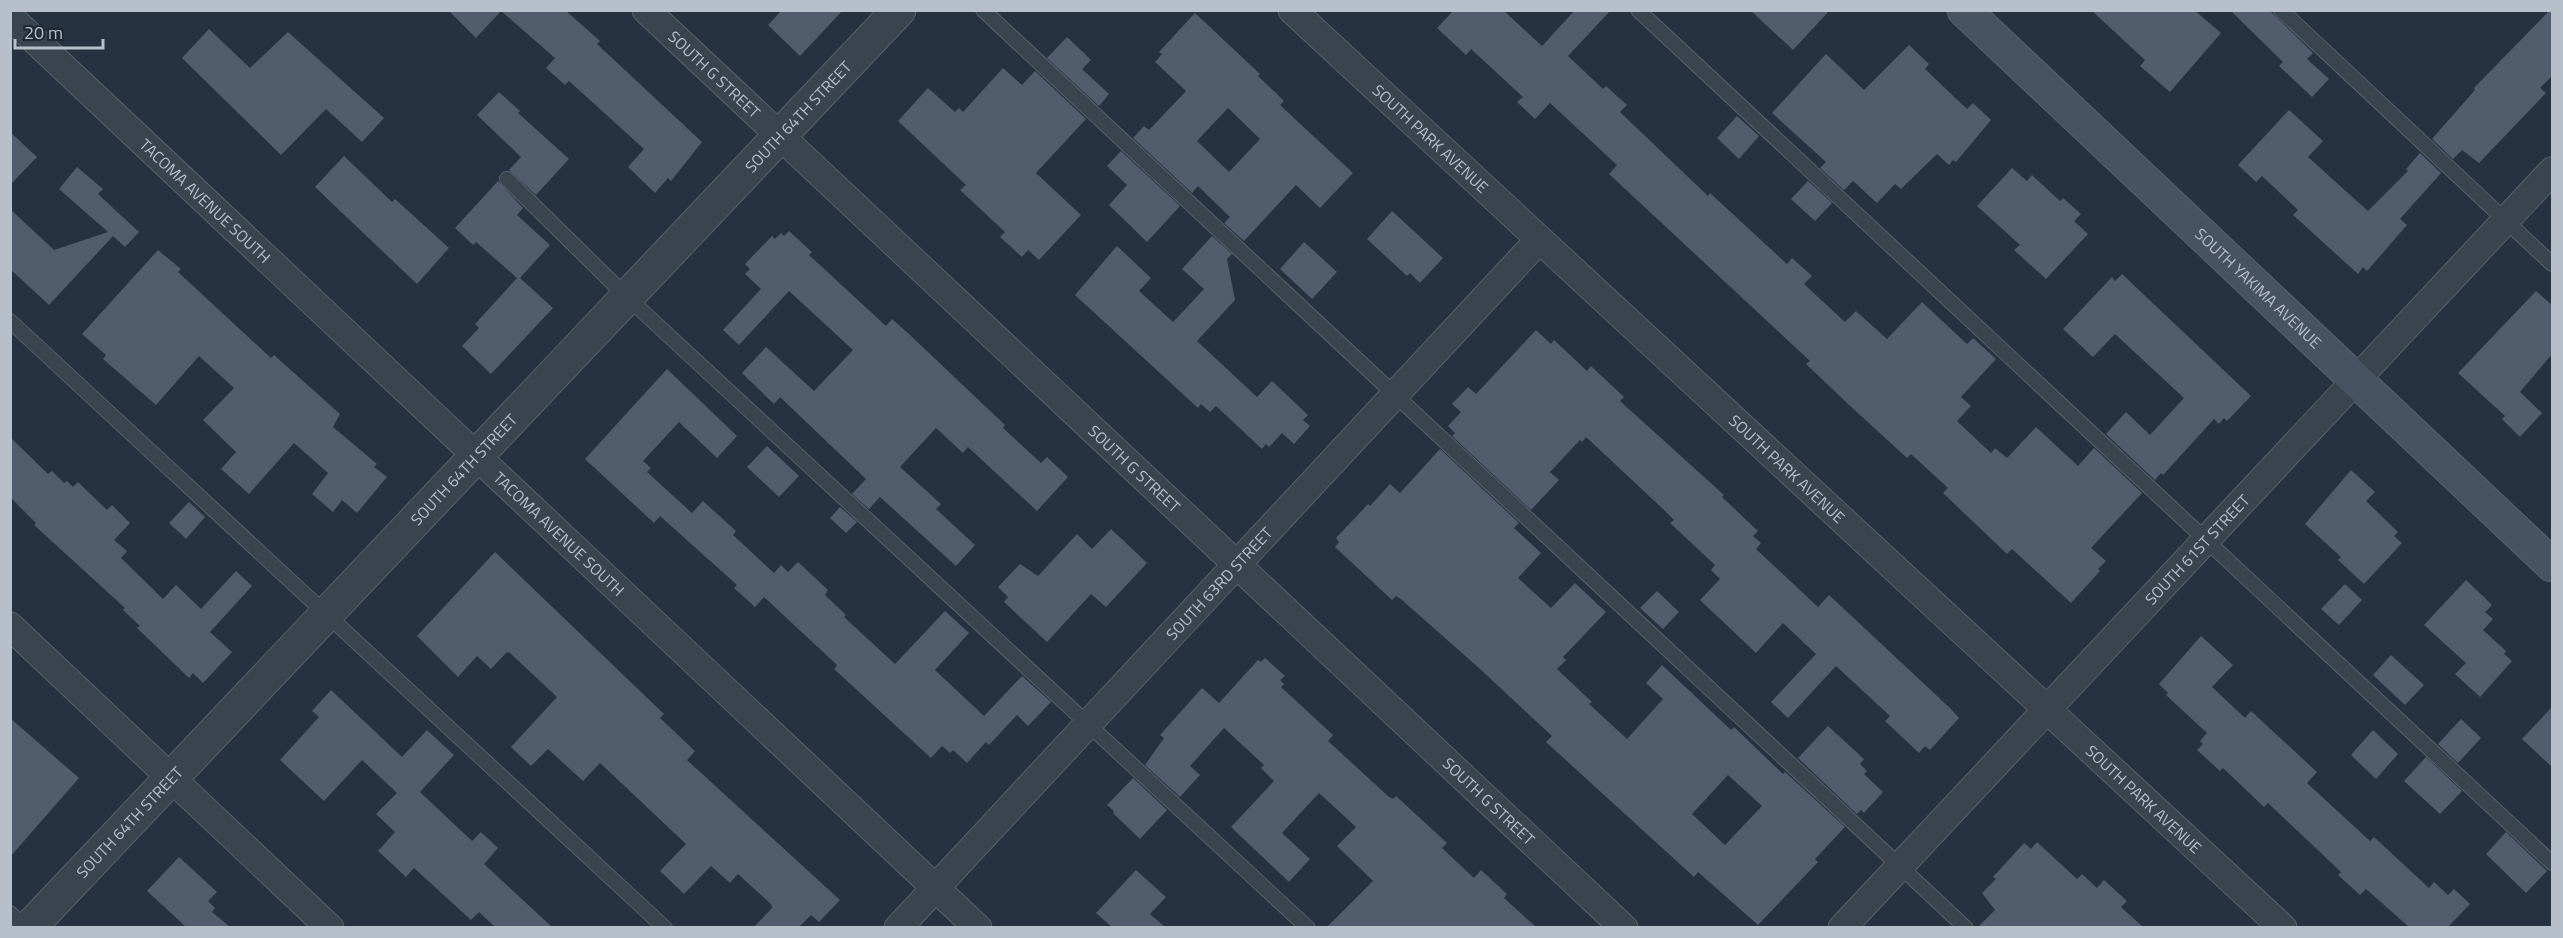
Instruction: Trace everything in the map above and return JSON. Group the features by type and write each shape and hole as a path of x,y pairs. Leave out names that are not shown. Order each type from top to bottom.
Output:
{"main road":[{"name":"SOUTH YAKIMA AVENUE","path":"1964,10 2553,564"}],"street":[{"name":"SOUTH G STREET","path":"646,10 1624,927"},
{"name":"SOUTH 64TH STREET","path":"27,927 171,779 899,10"},
{"name":"SOUTH PARK AVENUE","path":"1292,10 2283,927"},
{"name":"TACOMA AVENUE SOUTH","path":"17,20 978,927"},
{"name":"SOUTH 61ST STREET","path":"1842,927 2358,381 2553,171"},
{"name":"SOUTH 63RD STREET","path":"898,927 1539,240"},
{"path":"10,626 330,927"}],"lane":[{"path":"983,10 1966,927"},
{"path":"1638,10 2553,863"},
{"path":"2281,10 2553,264"},
{"path":"507,179 627,297 1308,927"},
{"path":"10,321 666,927"},
{"path":"10,913 27,927"}],"building":[{"path":"448,10 565,10 600,41 597,44 702,142 671,181 668,178 655,193 628,167 644,149 569,81 565,85 546,68 555,58 501,11 476,38"},
{"path":"782,10 843,10 800,56 768,25"},
{"path":"1454,10 1503,10 1542,46 1575,10 1611,10 1568,56 1603,89 1606,86 1627,105 1620,112 1708,196 1710,193 1787,264 1792,258 1812,276 1804,284 1845,322 1856,311 1887,339 1922,302 1967,344 1973,338 1996,359 1961,397 1971,406 1957,421 1991,453 1995,448 2007,458 2036,427 2078,466 2094,448 2142,493 2091,548 2106,561 2071,603 2012,549 2007,554 1943,493 1948,488 1911,454 1907,458 1806,364 1810,361 1609,174 1617,165 1550,103 1535,119 1517,102 1523,97 1471,49 1466,55 1437,28"},
{"path":"1750,10 1830,10 1793,50"},
{"path":"2091,10 2194,10 2221,33 2170,92 2140,66 2145,60"},
{"path":"2230,10 2269,10 2313,53 2307,59 2329,79 2312,97 2279,66 2283,62"},
{"path":"2550,10 2553,10 2553,75 2540,88 2546,93 2479,163 2462,150 2453,159 2432,139 2475,90 2474,88"},
{"path":"1195,13 1260,74 1258,76 1284,101 1280,105 1353,173 1320,208 1296,185 1244,241 1224,223 1230,217 1198,186 1192,193 1133,138 1144,126 1149,130 1186,91 1155,62 1162,54 1159,52","holes":["1228,108 1260,139 1229,172 1197,141"]},
{"path":"209,29 250,68 288,32 384,118 362,142 326,109 281,155 182,58"},
{"path":"1067,37 1091,60 1082,69 1109,94 1099,106 1047,58"},
{"path":"1909,45 1929,64 1925,69 1967,109 1973,103 1991,120 1956,162 1953,160 1949,165 1937,154 1901,189 1895,184 1877,203 1853,181 1844,190 1820,168 1826,162 1772,113 1826,54 1864,90"},
{"path":"1003,68 1022,85 1035,71 1086,119 1036,173 1081,215 1039,260 1028,250 1022,257 1000,237 1005,232 960,190 966,185 898,121 928,88 955,112 959,108 963,112"},
{"path":"499,92 520,111 518,113 569,159 536,195 509,170 521,157 477,115"},
{"path":"2289,110 2323,141 2308,157 2368,211 2408,171 2406,169 2420,153 2441,173 2400,219 2407,225 2367,271 2363,267 2358,274 2293,215 2298,210 2262,176 2256,182 2238,165"},
{"path":"1737,116 1759,136 1739,159 1717,138"},
{"path":"10,132 37,157 10,185"},
{"path":"1121,151 1180,206 1147,242 1109,205 1127,185 1107,166"},
{"path":"344,156 392,202 395,199 449,248 417,284 315,187"},
{"path":"77,167 103,189 98,194 139,232 125,247 113,236 49,305 10,269 10,209 54,250 108,232 59,189"},
{"path":"2012,168 2027,181 2032,175 2060,201 2063,198 2081,214 2074,221 2088,234 2046,279 2014,250 2020,245 1977,206"},
{"path":"498,181 523,208 517,215 550,245 520,278 553,308 491,374 462,346 479,328 475,324 517,278 476,242 473,245 455,228"},
{"path":"1808,181 1832,203 1815,221 1791,199"},
{"path":"1392,211 1443,258 1420,283 1410,273 1407,276 1367,239"},
{"path":"789,231 812,252 809,255 886,326 892,319 910,335 1005,425 1003,428 1041,463 1047,457 1068,477 1037,511 968,447 963,453 936,428 900,467 941,504 936,509 975,545 956,566 880,497 869,509 852,494 866,479 780,397 774,404 742,373 766,347 814,391 853,350 789,291 739,345 723,330 761,289 745,274 750,269 745,264 772,236 775,239 781,233 784,236"},
{"path":"1212,236 1232,254 1227,259 1235,300 1197,341 1257,397 1272,381 1308,415 1303,420 1310,426 1294,444 1282,433 1269,447 1266,444 1262,449 1216,406 1210,412 1201,404 1198,408 1075,295 1117,246 1151,278 1139,291 1173,322 1204,289 1182,269"},
{"path":"1304,242 1337,272 1312,299 1280,269"},
{"path":"158,250 181,269 178,272 271,358 274,355 340,414 333,427 377,464 374,467 387,477 357,513 342,500 333,512 312,494 328,473 294,443 249,494 221,469 236,452 203,420 234,388 199,356 156,405 103,359 106,355 82,334"},
{"path":"2122,274 2251,396 2227,421 2224,418 2219,424 2214,419 2163,475 2161,473 2155,480 2106,434 2126,412 2150,435 2184,398 2115,334 2093,357 2063,329 2112,277 2115,281"},
{"path":"2536,291 2553,306 2553,353 2520,392 2542,413 2520,437 2502,419 2505,416 2458,373"},
{"path":"1536,330 1551,344 1554,340 1587,371 1591,366 1624,397 1620,401 1724,495 1722,497 1758,531 1753,536 1761,543 1756,549 1818,607 1829,595 1950,708 1959,718 1930,750 1925,746 1919,753 1885,721 1890,716 1836,666 1788,718 1771,702 1816,654 1783,623 1756,653 1700,600 1720,579 1711,570 1715,565 1670,523 1674,520 1663,509 1586,437 1582,442 1580,440 1550,472 1559,480 1531,510 1452,436 1455,433 1448,426 1461,412 1452,404 1468,387 1476,394"},
{"path":"667,369 737,436 717,458 679,422 643,461 651,468 647,472 692,513 703,501 736,531 733,535 774,573 781,565 788,572 798,562 828,590 825,595 846,615 844,617 895,664 945,611 969,633 935,670 984,716 1022,676 1051,702 1028,726 1017,715 989,745 986,742 967,763 953,750 950,753 942,746 931,758 834,669 837,665 764,597 755,607 734,588 737,585 660,516 654,523 585,459"},
{"path":"10,437 48,474 52,471 64,483 67,481 73,487 78,482 107,510 112,505 130,523 114,540 127,551 121,558 163,599 176,585 201,609 236,571 252,586 210,632 232,652 203,683 193,673 189,678 137,628 140,626 123,610 125,608 34,525 36,523 10,497"},
{"path":"767,446 799,476 779,497 747,467"},
{"path":"1440,449 1519,523 1514,528 1541,553 1518,578 1551,608 1575,583 1606,612 1563,657 1566,660 1557,669 1592,702 1589,704 1627,739 1663,699 1646,683 1662,665 1731,730 1734,727 1783,774 1785,772 1845,827 1815,859 1818,862 1758,925 1698,872 1694,877 1546,742 1552,736 1480,669 1402,600 1396,596 1392,600 1335,547 1339,542 1336,538 1390,484 1400,493","holes":["1728,775 1762,806 1725,845 1692,814"]},
{"path":"2351,470 2375,492 2366,501 2398,532 2394,536 2402,543 2364,584 2338,560 2341,557 2305,524"},
{"path":"189,502 205,517 186,539 169,523"},
{"path":"840,507 857,522 846,533 830,518"},
{"path":"1111,529 1147,563 1106,607 1091,594 1047,642 1004,602 1008,597 998,587 1020,564 1038,576 1077,534 1092,549"},
{"path":"495,552 664,714 660,718 695,751 687,760 840,900 819,922 811,915 799,927 754,927 772,908 771,904 738,874 730,883 711,866 684,894 660,871 686,844 600,763 583,781 548,749 531,766 511,747 557,697 510,653 507,652 491,669 477,656 458,677 417,636"},
{"path":"2466,580 2492,605 2485,612 2493,619 2483,630 2506,651 2504,654 2512,661 2480,697 2455,674 2466,663 2424,625"},
{"path":"2345,584 2362,600 2339,625 2321,609"},
{"path":"1657,591 1679,612 1663,629 1640,608"},
{"path":"2201,636 2233,665 2212,687 2245,718 2251,711 2317,772 2307,783 2370,841 2374,837 2429,888 2434,882 2448,895 2454,889 2470,904 2448,927 2409,927 2366,889 2360,895 2338,875 2341,872 2268,803 2264,807 2223,768 2220,771 2197,750 2203,744 2200,741 2207,733 2166,695 2168,693 2159,684"},
{"path":"2391,655 2424,685 2405,705 2373,675"},
{"path":"1265,658 1285,676 1280,680 1284,684 1281,687 1333,735 1328,741 1388,796 1393,799 1396,796 1447,843 1442,848 1474,878 1481,870 1507,894 1504,898 1536,927 1327,927 1373,881 1337,846 1356,827 1319,793 1282,833 1310,859 1289,882 1231,827 1274,781 1261,768 1264,765 1224,728 1190,766 1200,775 1180,797 1145,765 1164,738 1160,735 1202,688 1219,703 1258,660 1261,662"},
{"path":"331,690 402,757 427,730 454,755 420,792 472,841 481,832 498,848 484,864 552,927 495,927 479,912 471,920 414,868 406,877 378,851 395,832 376,814 397,793 362,760 324,801 280,760 319,717 312,711"},
{"path":"2553,706 2553,768 2522,739"},
{"path":"10,718 79,778 10,857"},
{"path":"2461,719 2481,738 2458,763 2438,744"},
{"path":"1828,726 1864,759 1860,764 1867,771 1864,774 1883,792 1864,813 1861,810 1857,814 1798,758"},
{"path":"2373,730 2398,754 2376,779 2351,755"},
{"path":"2426,757 2462,791 2440,814 2404,781"},
{"path":"1133,778 1167,810 1140,839 1107,805"},
{"path":"2506,832 2547,871 2526,893 2486,854"},
{"path":"2037,842 2077,879 2082,874 2097,888 2104,880 2127,901 2121,907 2143,927 1978,927 1995,910 1982,893 1996,879 1993,877 2024,843 2031,849"},
{"path":"179,857 217,892 208,901 215,908 212,912 230,927 186,927 147,891"},
{"path":"1136,870 1166,897 1150,914 1165,927 1112,927 1096,913"}]}
